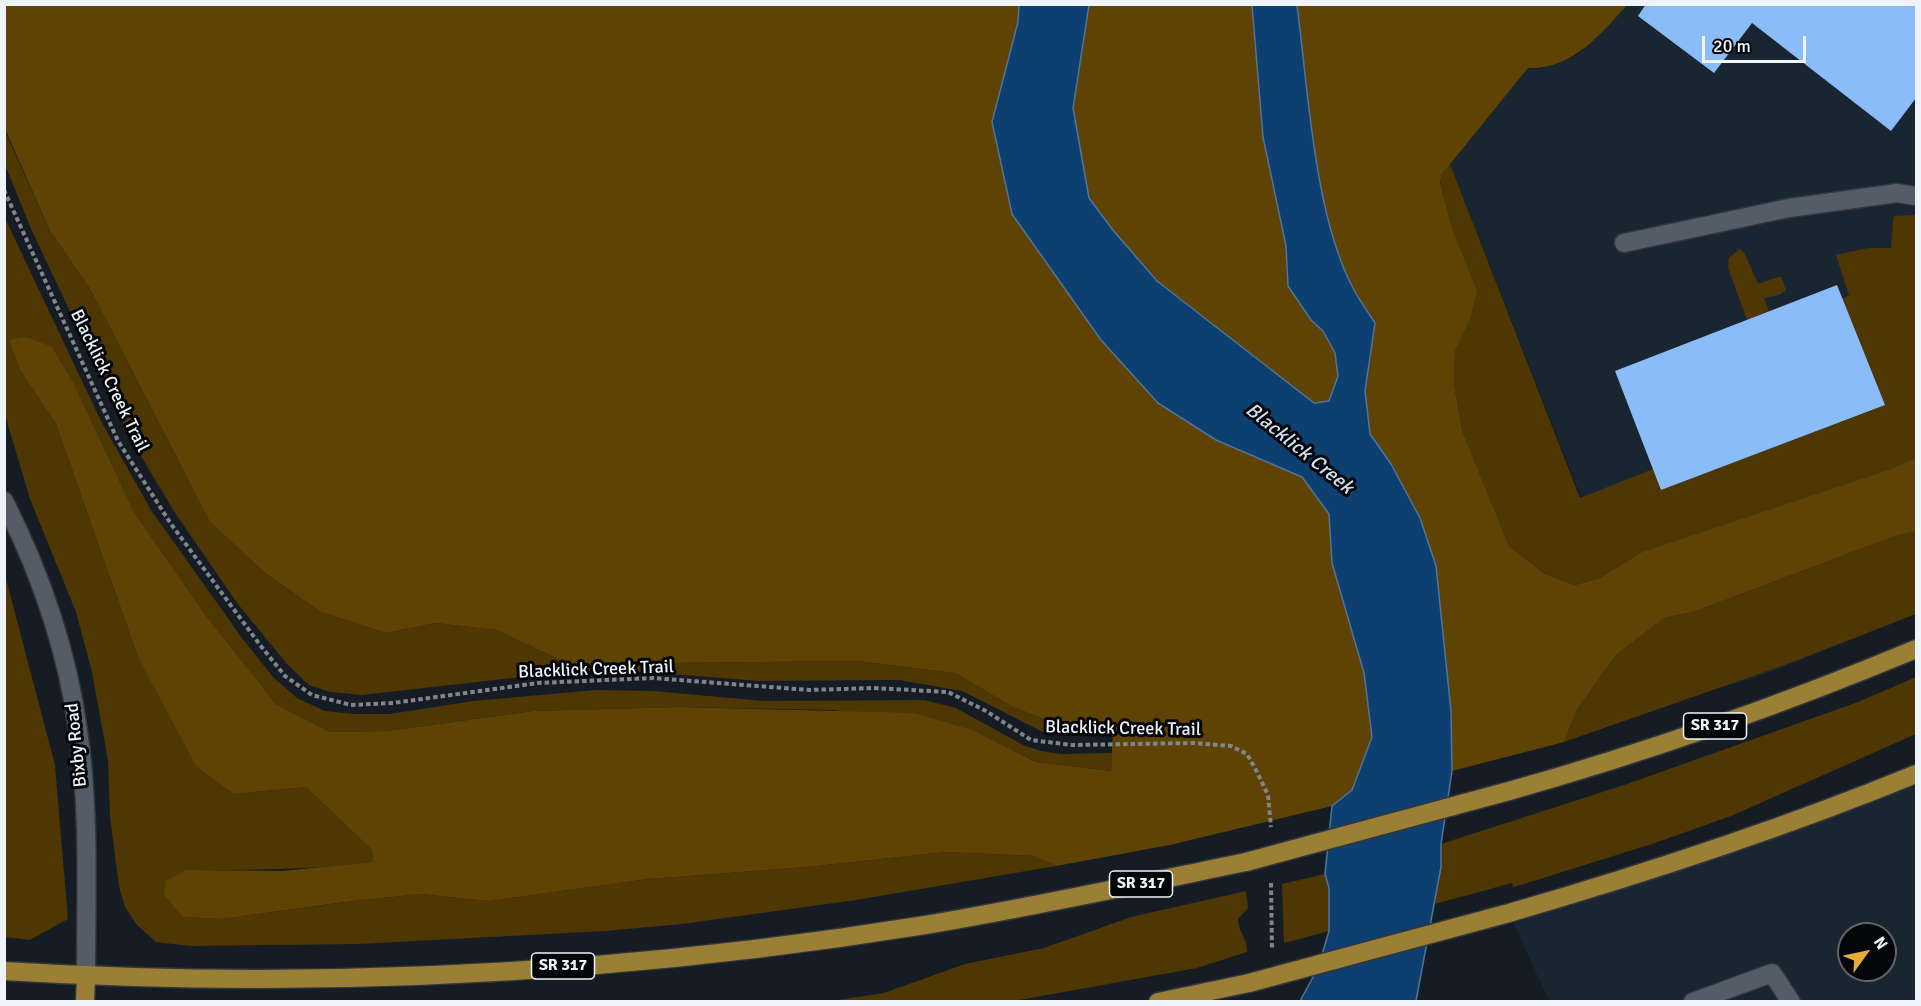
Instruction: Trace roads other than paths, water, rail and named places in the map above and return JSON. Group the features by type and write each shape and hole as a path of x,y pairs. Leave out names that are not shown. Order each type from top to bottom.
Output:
{"main road":[{"name":"SR 317","path":"4,971 86,976 244,980 402,975 611,963 921,925 1036,906 1245,862 1509,791 1664,744 1832,684 1917,648"},
{"path":"1158,1002 1249,983 1509,913 1692,856 1917,774"},
{"name":"Bixby Road","path":"85,1002 86,976"}],"street":[{"path":"1624,243 1789,208 1897,192 1917,196"},
{"name":"Bixby Road","path":"4,501 39,581 57,634 78,731 86,851 86,976"},
{"path":"1693,1002 1772,973 1791,1002"}],"water":[{"name":"Blacklick Creek","path":"1019,5 1089,5 1073,108 1089,198 1112,229 1157,281 1314,403 1329,401 1338,376 1335,353 1323,331 1311,320 1288,286 1286,246 1263,137 1252,5 1297,5 1314,150 1329,225 1353,288 1375,323 1365,391 1370,434 1391,464 1420,518 1436,566 1451,711 1452,771 1441,844 1441,867 1416,1001 1300,1001 1318,968 1329,931 1329,888 1325,874 1332,806 1352,790 1372,737 1364,673 1332,563 1329,514 1302,477 1216,440 1158,403 1101,340 1012,214 992,122 1018,22"}]}
